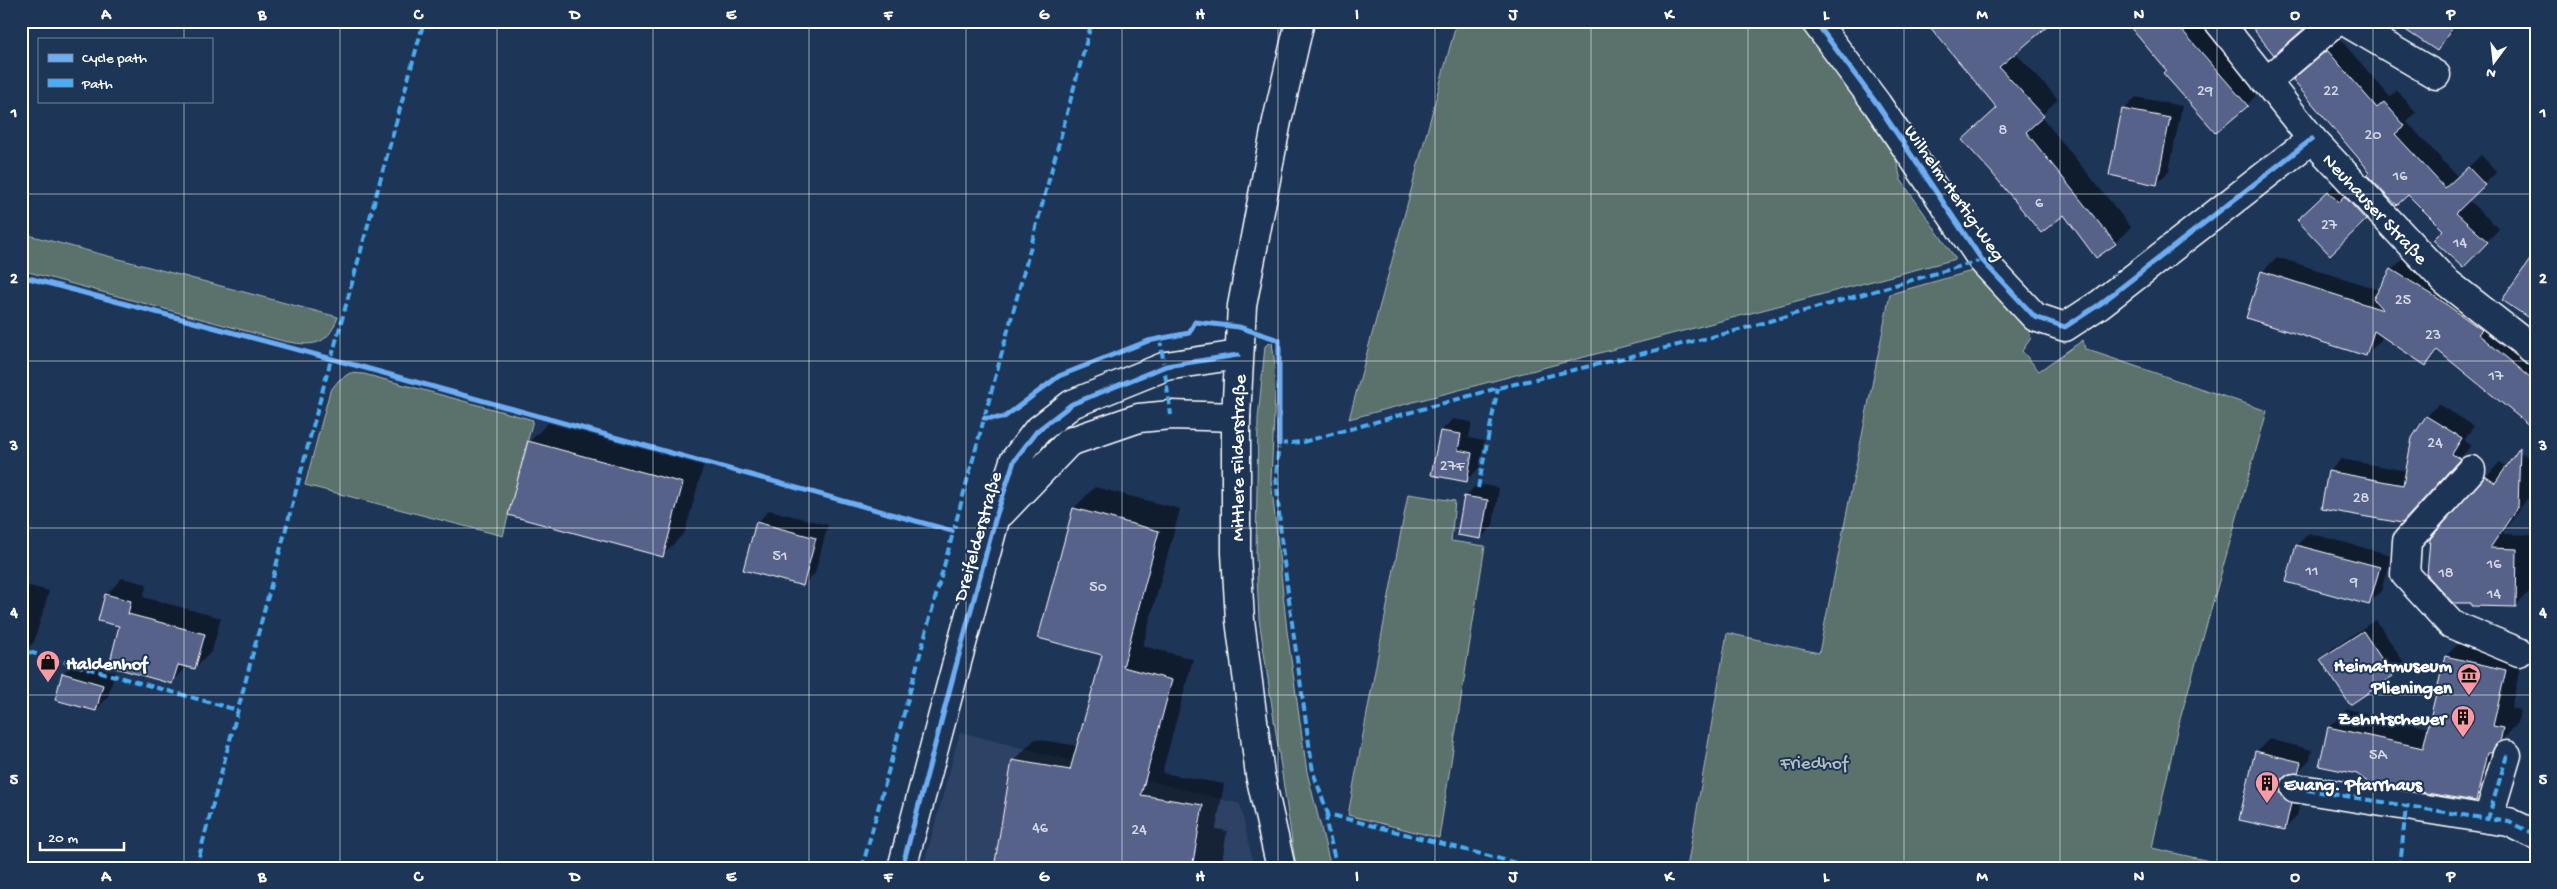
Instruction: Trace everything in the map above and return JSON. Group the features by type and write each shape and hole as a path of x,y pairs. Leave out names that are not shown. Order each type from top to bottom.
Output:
{"street":[{"name":"Mittlere Filderstraße","path":"1281,868 1260,775 1240,620 1236,553 1236,417 1241,313 1258,216 1300,21"},
{"name":"Wilhelm-Hertig-Weg","path":"1815,21 1877,104 1982,260 2035,317 2065,327 2100,304 2312,139"},
{"name":"Neuhauser Straße","path":"2218,21 2312,139 2445,281 2536,352"},
{"path":"2266,82 2337,21"},
{"path":"2344,21 2436,75"},
{"name":"Dreifelderstraße","path":"902,868 995,520 1014,461 1037,431 1072,404 1166,366 1238,355"},
{"name":"Dreifelderstraße","path":"995,520 1069,442 1139,418 1171,415 1236,417"},
{"path":"2471,470 2407,541 2405,574 2450,624 2519,652"},
{"path":"2488,819 2507,755"},
{"path":"2295,788 2509,822 2536,835"}],"shaded area":[{"path":"960,732 1240,804 1254,868 923,868"}],"green space":[{"path":"1457,21 1806,21 1888,125 1901,180 1956,259 1349,419"},
{"path":"21,233 338,317 329,335 323,340 310,344 283,341 21,270"},
{"name":"Friedhof","path":"1979,269 2028,329 2031,338 2022,351 2039,371 2083,340 2085,349 2267,411 2177,730 2152,848 2240,868 1687,868 1727,633 1819,653 1890,294"},
{"path":"1272,342 1276,373 1271,480 1287,631 1307,772 1331,868 1296,868 1259,619 1256,555 1258,419 1265,346"},
{"path":"350,373 364,374 533,420 503,536 305,485 330,391 339,380"},
{"path":"1408,494 1455,501 1451,541 1485,546 1439,838 1348,815"}],"building":[{"path":"1925,21 2054,21 1999,67 2044,116 2026,132 2116,244 2096,258 2064,215 2041,233 1962,140 1997,108"},
{"path":"2125,21 2174,21 2248,106 2216,133 2163,73 2166,70"},
{"path":"2247,21 2302,21 2306,27 2274,55"},
{"path":"2392,21 2457,21 2437,51"},
{"path":"2327,50 2377,108 2384,102 2405,126 2395,134 2445,188 2468,167 2485,185 2456,213 2488,242 2463,268 2433,240 2443,230 2408,195 2397,205 2389,198 2367,175 2370,172 2295,83 2293,79"},
{"path":"2122,109 2170,118 2157,185 2109,175"},
{"path":"2328,191 2338,202 2344,196 2366,220 2330,255 2297,220"},
{"path":"2536,251 2536,323 2502,300"},
{"path":"2391,269 2436,297 2482,330 2478,334 2536,382 2536,431 2437,350 2426,366 2374,331 2366,356 2246,318 2261,271 2383,310 2373,299"},
{"path":"2426,416 2462,438 2452,454 2460,459 2402,523 2321,509 2328,471 2403,485 2412,438"},
{"path":"1440,431 1461,434 1458,450 1472,453 1467,482 1431,475"},
{"path":"528,441 683,483 663,557 508,515"},
{"path":"2520,447 2518,507 2490,548 2517,549 2516,607 2471,606 2471,603 2453,603 2427,575 2430,539 2485,476 2495,483"},
{"path":"1464,496 1488,500 1481,539 1457,535"},
{"path":"1073,508 1159,531 1123,667 1172,680 1141,795 1203,805 1192,868 994,868 1012,760 1070,770 1102,655 1038,638"},
{"path":"756,522 816,538 803,586 743,570"},
{"path":"2296,545 2380,567 2369,605 2286,582"},
{"path":"105,594 131,601 128,614 205,634 195,669 178,665 172,684 109,666 119,626 98,621"},
{"path":"2363,631 2393,676 2350,705 2320,659"},
{"name":"Zehntscheuer","path":"2445,656 2506,670 2493,726 2503,728 2500,742 2491,753 2487,753 2476,801 2414,791 2415,784 2388,787 2370,784 2357,774 2319,766 2328,727 2423,748"},
{"path":"62,673 103,685 96,711 55,700"},
{"name":"Evang. Pfarrhaus","path":"2255,751 2301,762 2298,773 2289,774 2283,778 2280,785 2281,794 2291,803 2285,830 2239,820"}],"marked path":[{"path":"196,868 324,385 424,21"},
{"path":"862,868 1092,21"},
{"path":"1279,444 1303,442 1498,388 1728,333 1982,260"},
{"path":"1160,338 1171,415"},
{"path":"1478,488 1498,388"},
{"path":"1279,441 1276,476 1282,547 1313,772 1328,814 1535,868"},
{"path":"29,652 237,710"},
{"path":"2507,755 2488,819 2509,822 2536,835"},
{"path":"2295,788 2488,819"},
{"path":"2400,868 2406,806"},
{"path":"1328,814 1326,822 1337,868"}],"cycle path":[{"path":"1815,21 1877,104 1982,260 2035,317 2065,327 2100,304 2312,139"},
{"path":"21,276 362,367 952,531"},
{"path":"984,418 1003,418 1059,376 1148,341 1189,333 1195,322 1239,327 1279,340 1279,444"},
{"path":"902,868 995,520 1014,461 1037,431 1072,404 1166,366 1238,355"}],"place":[{"name":"Haldenhof","path":"48,683"},
{"name":"Heimatmuseum Plieningen","path":"2469,696"},
{"name":"Zehntscheuer","path":"2463,738"},
{"name":"Evang. Pfarrhaus","path":"2267,804"}]}
